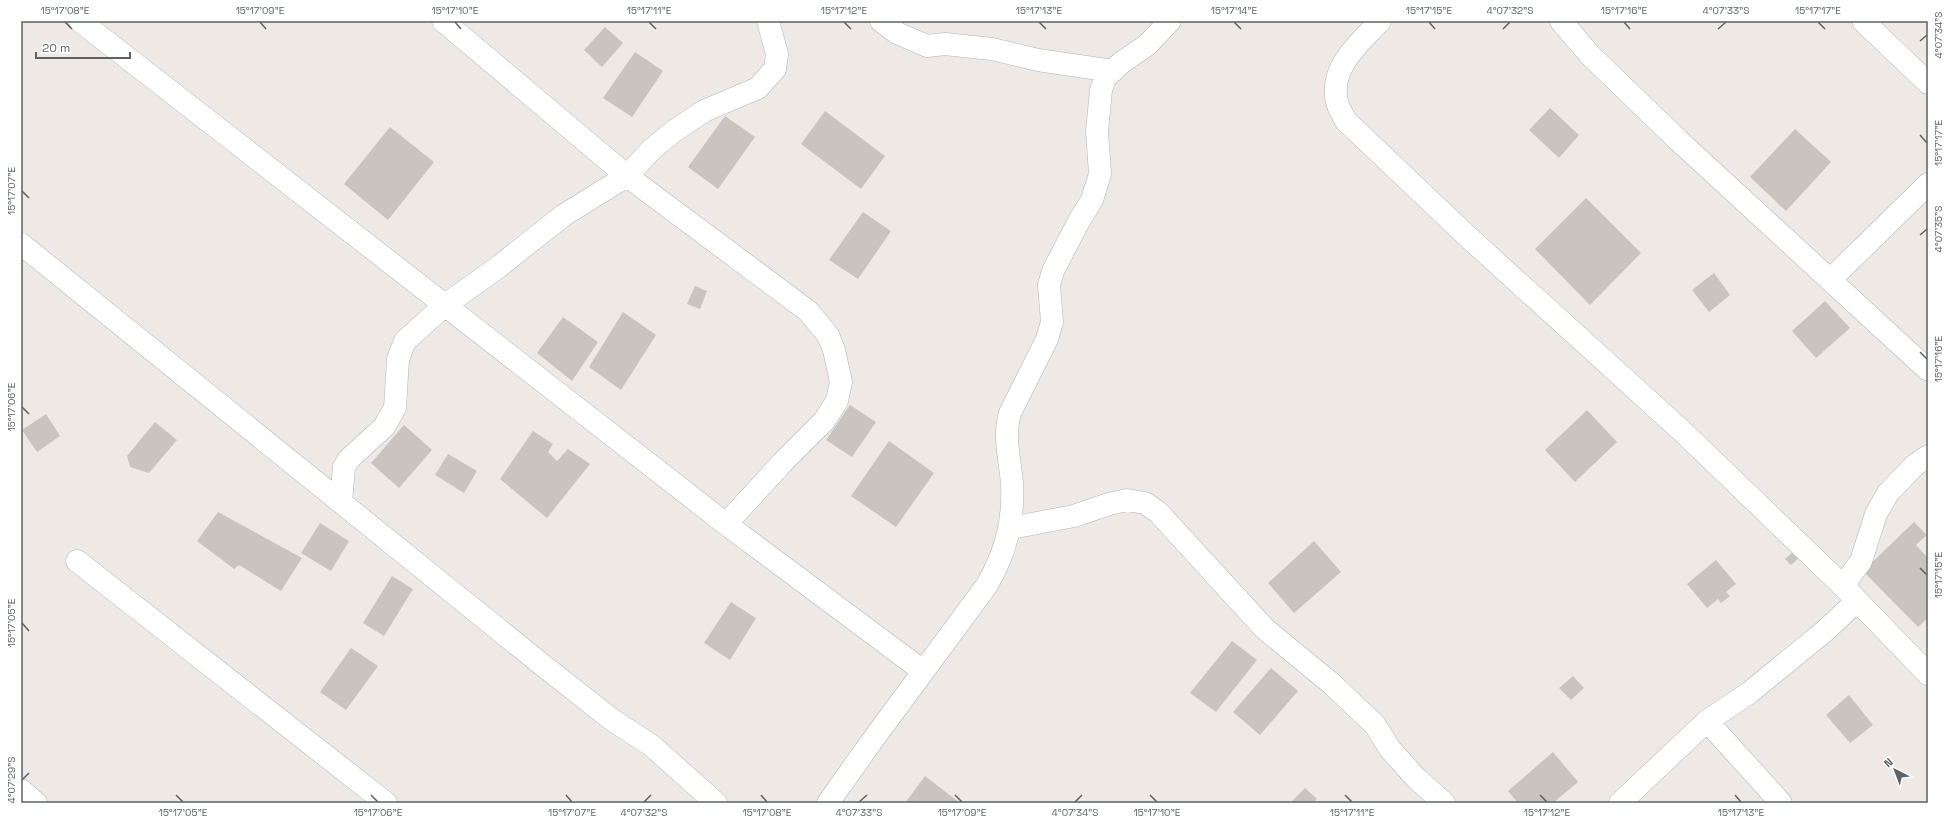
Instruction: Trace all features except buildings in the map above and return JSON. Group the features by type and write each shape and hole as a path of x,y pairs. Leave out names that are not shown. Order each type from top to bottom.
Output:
{"street":[{"path":"80,21 726,524 923,671"},
{"path":"443,21 627,176 808,311 828,335 834,350 841,382 837,401 824,421 783,462 726,524"},
{"path":"341,502 344,467 346,463 384,426 395,408 398,359 405,341 445,306 516,255 564,215 627,176 651,150 674,131 704,111 758,88 766,81 775,69 777,54 768,21"},
{"path":"881,21 898,32 927,46 945,44 992,49 1038,60 1113,71"},
{"path":"828,803 923,671 988,585 999,565 1011,528 1012,484 1006,440 1006,426 1010,414 1047,339 1052,322 1049,285 1053,270 1092,200 1100,174 1097,131 1101,90 1105,78 1121,63 1147,46 1170,21"},
{"path":"1380,21 1346,58 1339,71 1336,82 1337,102 1346,121 1467,236 1683,432 1850,594 1928,674"},
{"path":"1561,21 1590,54 1678,140 1928,370"},
{"path":"1863,21 1928,84"},
{"path":"1830,280 1928,184"},
{"path":"21,244 557,676 612,719 652,746 716,803"},
{"path":"1620,803 1707,721 1749,693 1820,635 1850,594 1876,514 1888,493 1915,465 1928,456"},
{"path":"1011,528 1074,516 1126,500 1145,504 1158,512 1265,628 1332,684 1376,725 1390,749 1415,778 1444,803"},
{"path":"78,561 386,803"},
{"path":"1707,721 1781,803"},
{"path":"21,790 36,803"}]}
